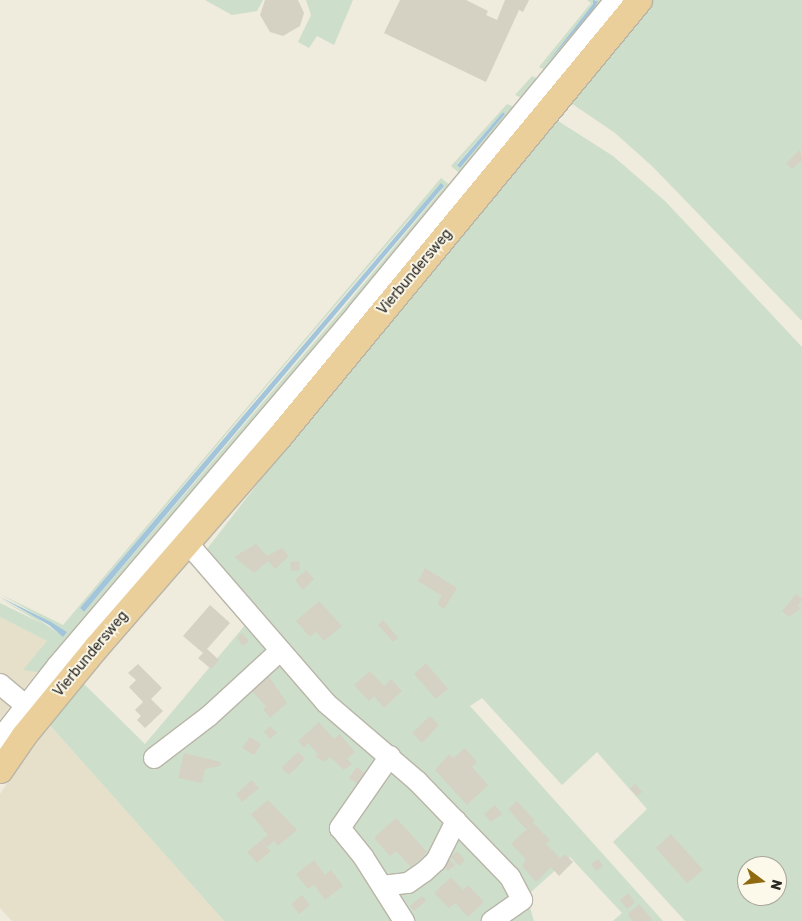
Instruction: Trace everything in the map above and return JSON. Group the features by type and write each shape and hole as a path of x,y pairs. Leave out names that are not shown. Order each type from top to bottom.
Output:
{"main road":[{"name":"Vierbundersweg","path":"0,770 32,712 181,535 283,431 639,0"}],"street":[{"name":"Vierbundersweg","path":"181,535 615,0"},
{"path":"181,535 326,703 390,756 510,877 522,900 492,921"},
{"path":"154,758 245,685 280,651"},
{"path":"0,684 32,712"},
{"name":"Vierbundersweg","path":"0,739 32,712"},
{"path":"390,756 340,828 382,886 404,921"},
{"path":"382,886 408,883 424,872 436,861 456,821"}],"shaded area":[{"path":"0,617 57,646 0,720"},
{"path":"47,722 224,921 12,921 0,908 0,794"}],"green space":[{"path":"205,0 263,0 257,11 232,15"},
{"path":"306,0 353,0 334,45 317,36 309,48 298,42 311,15"},
{"path":"587,0 593,0 593,4 547,63 597,0 609,0 550,72 539,67 591,3"},
{"path":"653,0 802,0 802,321 652,166 615,133 568,101"},
{"path":"532,76 543,81 527,100 515,95"},
{"path":"507,104 520,109 464,177 451,166","holes":["503,112 505,114 460,168 457,164"]},
{"path":"555,119 613,156 665,201 802,347 802,921 685,921 613,842 647,809 597,752 562,785 482,698 470,706 663,921 613,921 622,913 570,857 530,893 528,901 534,921 224,921 47,722 82,682 145,744 246,624 322,712 207,549 351,363"},
{"path":"441,178 455,189 45,673 23,670 47,641 0,617 0,603 43,624 0,599 35,617 58,633 67,632 0,594 63,625","holes":["444,187 84,612 80,608 271,381 410,218"]}],"water":[{"path":"593,0 598,1 594,9 547,63 593,4"},
{"path":"503,112 505,114 460,168 457,165"},
{"path":"441,183 444,186 84,612 80,608"},
{"path":"0,597 67,632 63,637 49,625"}],"building":[{"path":"265,0 298,0 304,13 300,26 283,36 270,32 260,15"},
{"path":"400,0 466,0 488,11 486,15 497,20 505,0 529,0 523,12 519,10 486,82 384,33"},
{"path":"800,150 802,160 792,169 786,163"},
{"path":"256,544 267,556 282,548 289,556 275,569 268,561 254,573 234,557"},
{"path":"299,561 300,570 291,571 290,562"},
{"path":"425,568 457,588 444,609 437,604 442,596 418,581"},
{"path":"306,570 314,579 303,590 295,580"},
{"path":"796,594 802,599 798,606 801,608 789,617 782,611"},
{"path":"319,601 342,626 324,641 316,632 310,637 296,621"},
{"path":"210,605 230,623 207,649 219,660 211,669 198,658 203,653 183,636"},
{"path":"383,620 398,638 393,642 378,625"},
{"path":"242,633 249,641 243,646 237,638"},
{"path":"426,663 448,689 436,699 414,674"},
{"path":"138,664 162,688 151,699 163,711 145,728 137,720 141,716 135,710 143,702 129,687 136,680 128,673"},
{"path":"370,671 384,686 391,679 402,691 384,708 374,696 369,701 354,685"},
{"path":"268,675 287,703 270,718 263,709 266,706 251,690"},
{"path":"430,716 439,725 422,743 412,733"},
{"path":"319,722 334,739 340,734 355,752 347,759 352,764 344,770 330,757 324,762 315,756 318,754 308,743 304,748 298,741"},
{"path":"270,726 277,733 270,739 264,732"},
{"path":"250,737 261,744 254,755 242,748"},
{"path":"465,748 477,762 472,767 488,785 467,805 435,770 449,754 453,758"},
{"path":"298,752 305,759 289,775 281,768"},
{"path":"184,753 221,762 220,766 205,769 202,783 178,778"},
{"path":"357,767 367,775 360,786 349,778"},
{"path":"252,780 259,788 242,802 236,794"},
{"path":"635,784 642,792 637,796 630,789"},
{"path":"268,800 297,830 278,846 274,841 267,847 271,851 257,863 247,852 268,835 251,814"},
{"path":"517,801 535,821 526,829 508,809"},
{"path":"495,805 502,814 491,822 484,814"},
{"path":"396,818 427,852 411,867 396,851 390,856 374,838"},
{"path":"533,823 550,840 546,844 560,858 565,854 573,862 559,876 551,867 536,882 522,866 526,859 511,844"},
{"path":"671,834 703,870 687,883 656,848"},
{"path":"457,851 465,860 459,866 451,857"},
{"path":"449,859 455,865 448,871 442,865"},
{"path":"598,859 603,866 596,871 591,864"},
{"path":"314,860 325,875 331,870 343,886 325,900 314,885 308,889 296,874"},
{"path":"451,877 463,890 468,885 484,902 468,917 455,903 449,908 434,893"},
{"path":"628,893 635,902 627,909 620,900"},
{"path":"302,895 310,905 299,914 291,904"},
{"path":"422,896 426,901 414,911 410,906"},
{"path":"639,904 652,919 650,921 632,921 628,914"}]}
